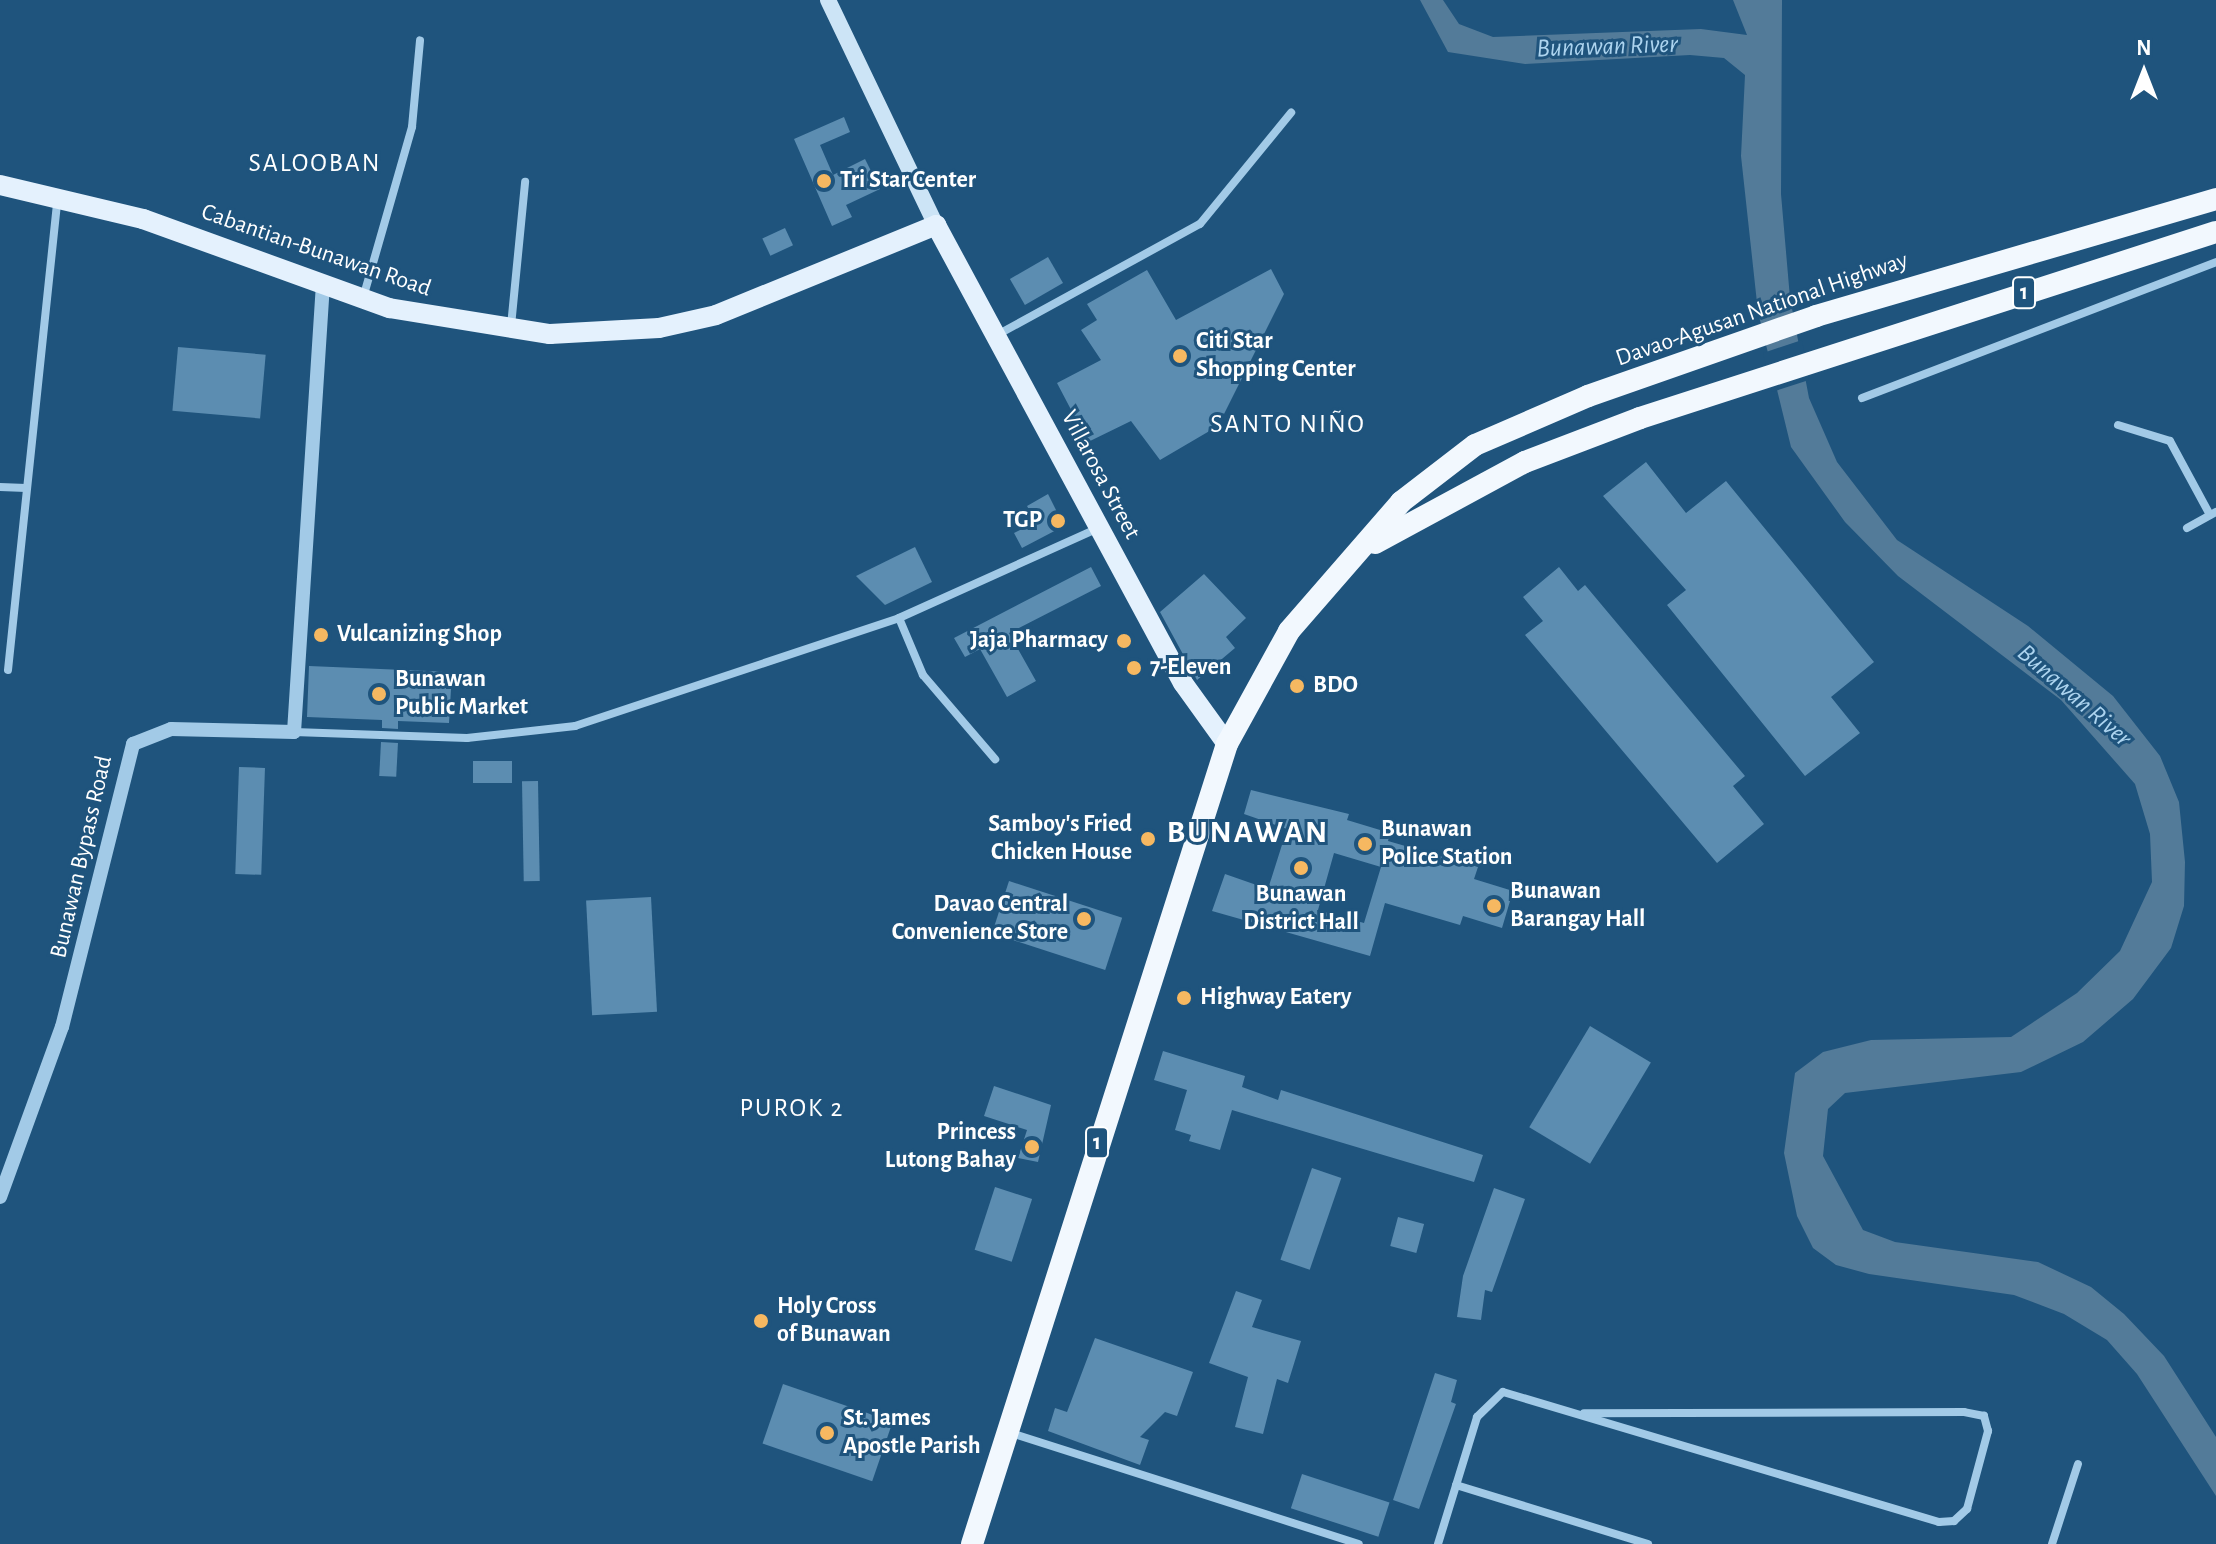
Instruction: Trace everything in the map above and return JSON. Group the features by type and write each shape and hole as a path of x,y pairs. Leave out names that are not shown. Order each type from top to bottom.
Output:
{"highway":[{"name":"Davao-Agusan National Highway","path":"972,1544 1227,744 1289,631 1428,477 1475,445 1691,359 1816,316 2216,199"},
{"name":"Davao-Agusan National Highway","path":"1367,548 1525,462 1707,394 1832,351 2216,232"},
{"path":"2063,244 2075,278"}],"main road":[{"path":"828,0 936,225"},
{"name":"Cabantian-Bunawan Road","path":"0,185 58,196 220,244 362,299 511,331 601,333 716,315 936,225"},
{"name":"Villarosa Street","path":"936,225 1183,683 1227,744"}],"street":[{"path":"362,299 412,127 420,40"},
{"path":"996,335 1200,224 1291,113"},
{"path":"511,331 525,182"},
{"path":"8,670 58,196"},
{"path":"1862,398 2216,262"},
{"path":"323,285 294,732 496,738 575,726 899,618 1099,527"},
{"path":"2118,425 2170,441 2213,513 2187,528"},
{"path":"0,487 26,488"},
{"path":"899,618 923,675 995,759"},
{"name":"Bunawan Bypass Road","path":"0,1197 62,1027 133,744 171,729 294,732"},
{"path":"1438,1544 1477,1417 1492,1395 1517,1392 1584,1413 1939,1522 1954,1521 1967,1509 1988,1431 1984,1416 1964,1412 1584,1413"},
{"path":"1006,1431 1359,1544"},
{"path":"2052,1544 2078,1464"},
{"path":"1456,1485 1648,1544"}],"water":[{"name":"Bunawan River","path":"1420,0 1443,0 1459,24 1493,37 1701,29 1747,35 1733,0 1782,0 1781,194 1790,298 1809,398 1837,462 1897,540 2028,626 2113,696 2160,756 2179,802 2185,862 2184,906 2171,948 2133,999 2083,1042 2021,1072 1845,1093 1828,1109 1823,1156 1863,1230 1895,1242 2038,1262 2091,1287 2124,1314 2164,1356 2216,1437 2216,1496 2137,1374 2107,1340 2064,1314 2014,1295 1869,1274 1836,1265 1813,1248 1797,1216 1784,1153 1795,1073 1823,1052 1871,1040 2011,1037 2077,993 2120,951 2152,882 2150,834 2135,784 2061,700 1898,576 1845,522 1791,447 1758,312 1741,156 1745,75 1724,58 1690,55 1525,64 1448,52"}],"pier":[{"path":"1802,340 1809,380 1772,392 1763,353"}],"building":[{"name":"Tri Star Center","path":"844,117 850,132 820,145 833,175 865,159 880,189 846,205 852,217 832,226 794,139"},
{"path":"785,228 793,245 770,256 762,239"},
{"path":"1048,257 1063,283 1025,305 1010,279"},
{"name":"Citi Star Shopping Center","path":"1271,269 1284,294 1218,426 1160,460 1131,421 1088,442 1057,383 1101,360 1081,330 1097,320 1087,304 1147,270 1176,320"},
{"path":"178,347 266,355 260,418 172,411"},
{"path":"1646,462 1686,513 1726,481 1874,662 1831,697 1860,733 1805,776 1667,605 1686,590 1603,496"},
{"path":"1048,494 1064,526 1022,548 1014,533 1036,522 1027,506"},
{"path":"915,547 932,582 885,605 856,576"},
{"path":"1091,567 1101,586 1009,633 1036,681 1007,697 980,649 965,657 954,638"},
{"path":"1559,567 1578,591 1585,585 1745,776 1733,786 1764,824 1717,863 1525,635 1543,621 1523,597"},
{"path":"1204,574 1246,618 1226,637 1235,648 1197,680 1160,612"},
{"name":"Bunawan Public Market","path":"309,666 452,672 449,723 398,721 398,729 382,728 382,720 307,717"},
{"path":"381,742 398,743 396,777 379,776"},
{"path":"473,761 512,761 512,783 473,783"},
{"path":"239,767 265,768 261,875 235,874"},
{"path":"522,781 538,781 540,881 524,881"},
{"path":"1251,790 1349,814 1347,820 1390,833 1388,841 1478,867 1474,879 1513,891 1502,928 1463,916 1460,925 1385,903 1370,956 1212,911 1225,874 1268,889 1287,829 1244,814","holes":["1334,853 1381,867 1364,923 1318,910"]},
{"path":"1009,881 1122,918 1105,970 992,933"},
{"path":"651,897 657,1012 592,1015 586,900"},
{"path":"1590,1026 1651,1063 1590,1164 1529,1127"},
{"path":"1163,1051 1245,1076 1242,1087 1278,1100 1281,1090 1483,1155 1474,1182 1232,1110 1220,1150 1189,1141 1191,1135 1175,1130 1187,1090 1154,1080"},
{"path":"994,1086 1051,1105 1038,1162 1018,1158 1027,1130 984,1116"},
{"path":"1312,1168 1341,1178 1310,1270 1280,1260"},
{"path":"995,1187 1032,1199 1012,1262 975,1250"},
{"path":"1494,1188 1525,1199 1492,1292 1485,1290 1481,1320 1457,1317 1463,1276"},
{"path":"1398,1217 1424,1224 1416,1253 1390,1246"},
{"path":"1236,1291 1262,1300 1252,1327 1301,1341 1288,1383 1277,1379 1263,1434 1235,1427 1248,1377 1209,1363"},
{"path":"1095,1338 1193,1372 1177,1416 1165,1412 1140,1437 1149,1440 1140,1465 1048,1431 1055,1408 1067,1412"},
{"path":"1435,1373 1457,1380 1451,1402 1456,1404 1419,1509 1393,1500"},
{"name":"St. James Apostle Parish","path":"783,1384 893,1422 872,1481 762,1444"},
{"path":"1302,1474 1389,1502 1378,1537 1291,1508"}],"place":[{"name":"Tri Star Center","path":"824,181"},
{"name":"Citi Star Shopping Center","path":"1180,356"},
{"name":"TGP","path":"1058,521"},
{"name":"Vulcanizing Shop","path":"321,635"},
{"name":"Jaja Pharmacy","path":"1124,641"},
{"name":"7-Eleven","path":"1134,668"},
{"name":"BDO","path":"1297,686"},
{"name":"Bunawan Public Market","path":"379,694"},
{"name":"Samboy's Fried Chicken House","path":"1148,839"},
{"name":"Bunawan Police Station","path":"1365,844"},
{"name":"Bunawan District Hall","path":"1301,868"},
{"name":"Bunawan Barangay Hall","path":"1494,906"},
{"name":"Davao Central Convenience Store","path":"1084,919"},
{"name":"Highway Eatery","path":"1184,998"},
{"name":"Princess Lutong Bahay","path":"1032,1147"},
{"name":"Holy Cross of Bunawan","path":"761,1321"},
{"name":"St. James Apostle Parish","path":"827,1433"}],"district":[{"name":"SALOOBAN","path":"315,164"},
{"name":"SANTO NIÑO","path":"1288,425"},
{"name":"BUNAWAN","path":"1248,832"},
{"name":"PUROK 2","path":"792,1109"}]}
